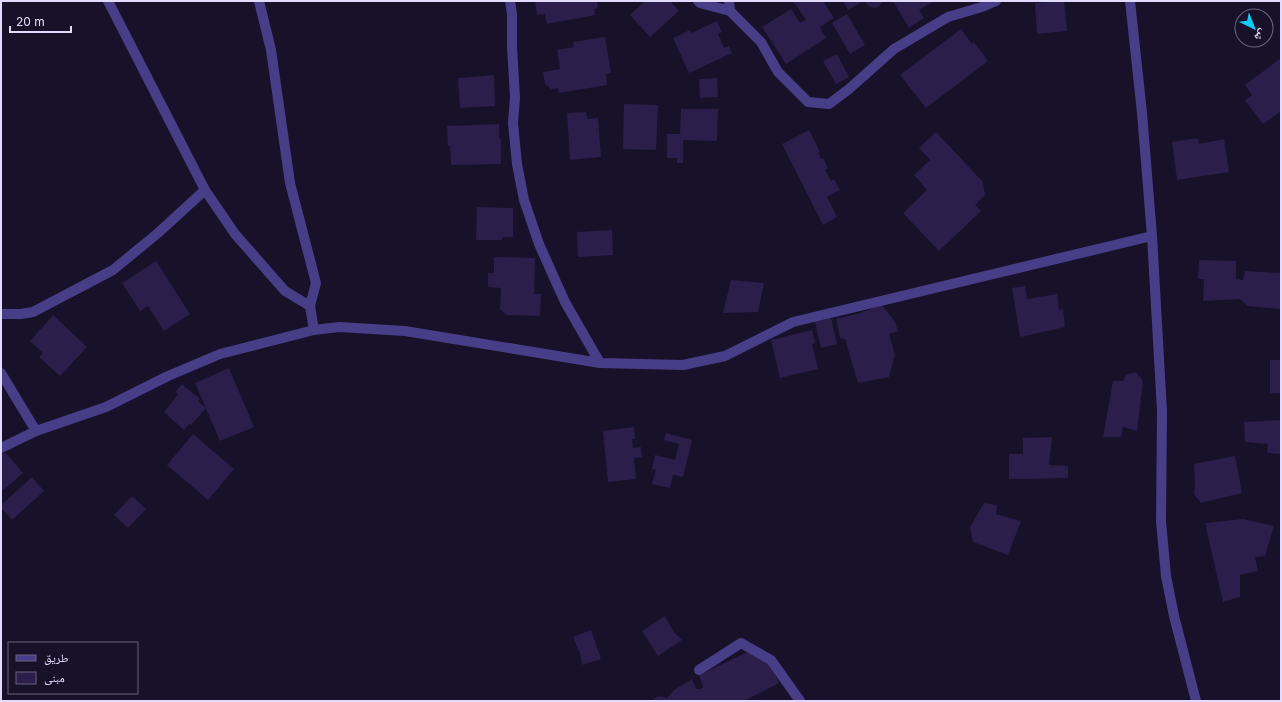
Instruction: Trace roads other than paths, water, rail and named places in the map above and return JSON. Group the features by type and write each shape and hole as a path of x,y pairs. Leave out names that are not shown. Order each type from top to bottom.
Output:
{"street":[{"path":"108,1 205,190 235,234 285,291 310,306"},
{"path":"259,1 271,50 290,183 316,283 310,306 314,330"},
{"path":"510,1 512,14 515,98 513,123 517,164 524,200 539,244 565,302 600,363"},
{"path":"698,1 700,3 730,6 761,42 778,72 808,102 829,104 849,89 894,49 948,17 982,7 996,1"},
{"path":"1130,1 1142,113 1152,236 1162,411 1160,521 1166,576 1174,616 1196,701"},
{"path":"1,314 21,314 34,312 114,270 158,233 205,190"},
{"path":"1,448 36,431 106,407 168,376 220,354 314,330 339,328 405,331 600,363 683,365 725,356 793,322 1152,236"},
{"path":"1,373 36,431"},
{"path":"699,670 741,643 771,660 800,701"}]}
